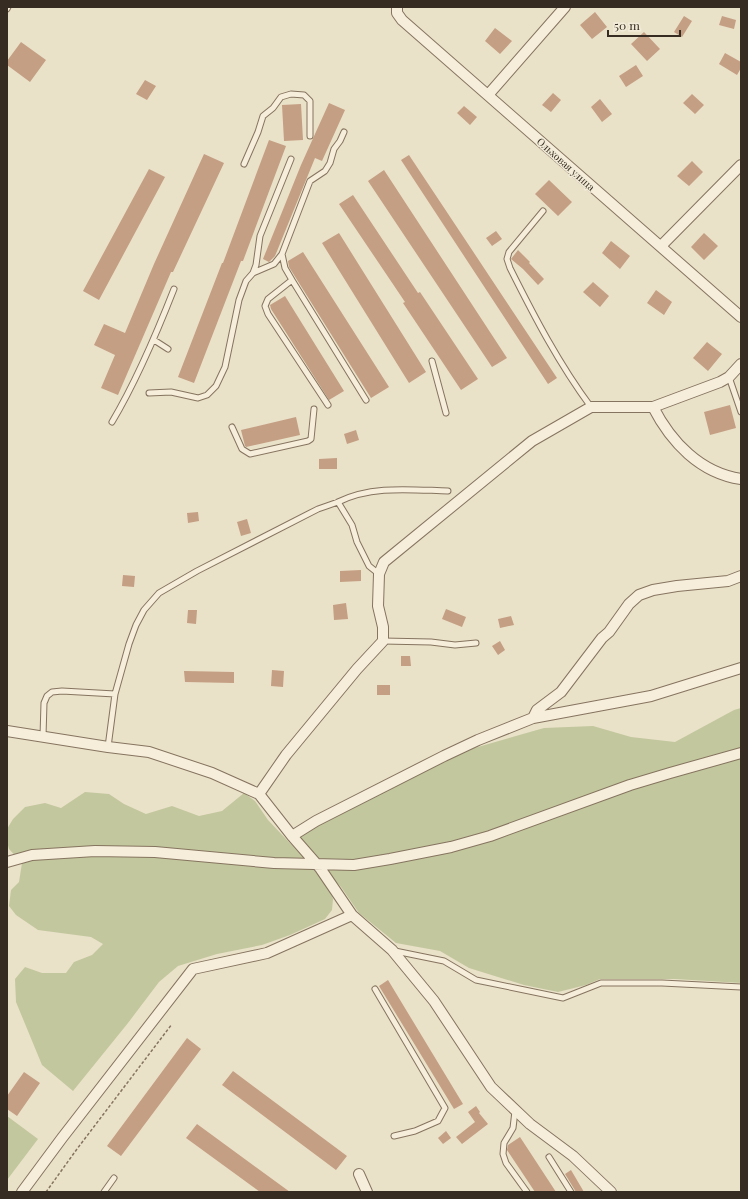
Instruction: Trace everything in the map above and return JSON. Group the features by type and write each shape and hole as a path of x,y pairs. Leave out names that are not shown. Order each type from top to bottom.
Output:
{"street":[{"name":"Ольховая улица","path":"398,7 398,13 402,20 741,317"},
{"path":"488,95 565,7"},
{"path":"661,246 741,165"},
{"path":"259,794 286,755 382,641 384,627 378,606 379,574 384,562 532,441 591,407 653,408 720,382 729,377 741,364"},
{"path":"653,408 659,420 673,440 690,457 713,471 741,479"},
{"path":"533,718 537,710 561,692 602,638 609,632 616,620 629,604 639,595 653,590 676,586 728,581 741,576"},
{"path":"292,836 323,817 438,759 478,740 533,718 651,696 741,668"},
{"path":"7,731 149,752 212,773 259,794 316,864 352,915 392,950 434,1000 491,1087 530,1124 573,1156 610,1192"},
{"path":"7,862 32,855 95,851 155,852 316,864 354,864 410,856 451,847 490,836 650,779 741,753"},
{"path":"22,1192 193,969 267,952 352,915"},
{"path":"359,1174 367,1192"}],"lane":[{"path":"244,164 258,132 263,116 273,108 282,97 291,94 304,95 310,101 310,136"},
{"path":"253,273 274,264 282,254 310,181 325,171 330,163 334,149 344,132"},
{"path":"149,393 171,392 198,398 207,395 216,386 225,367 239,300 246,281 253,273 256,265 260,236 291,159"},
{"path":"543,211 509,252 507,259 510,268 547,338 580,393 591,407"},
{"path":"282,254 285,268 366,400"},
{"path":"292,280 268,299 265,306 268,314 328,405"},
{"path":"112,422 130,391 154,340 174,289"},
{"path":"154,340 168,349"},
{"path":"432,360 446,413"},
{"path":"729,377 741,412"},
{"path":"232,427 242,449 250,454 308,441 311,439 314,409"},
{"path":"108,747 115,694 123,664 136,625 144,610 159,593 197,571 311,512 347,498 398,489 448,491"},
{"path":"338,502 352,525 357,542 369,566 379,574"},
{"path":"382,641 431,642 455,645 476,643"},
{"path":"43,736 44,703 47,696 52,692 62,690 115,694"},
{"path":"392,950 444,961 476,980 563,998 601,983 662,983 741,987"},
{"path":"375,990 445,1108 438,1121 415,1131 394,1136"},
{"path":"515,1111 513,1128 504,1142 502,1154 527,1192"},
{"path":"549,1157 571,1192"},
{"path":"104,1192 114,1178"}],"path":[{"path":"46,1192 172,1024"}],"green space":[{"path":"741,708 741,983 675,979 600,979 586,985 558,992 524,985 469,968 440,951 396,943 359,913 341,887 293,836 464,751 544,728 593,726 631,737 675,742 734,710"},
{"path":"85,792 109,794 124,804 146,814 172,806 199,816 222,811 244,793 255,801 268,820 320,875 329,888 333,899 332,910 325,919 290,935 262,945 217,954 178,966 159,982 73,1091 42,1065 16,1002 15,979 25,967 42,973 66,973 74,962 92,955 103,944 91,937 38,930 16,915 9,906 11,890 19,882 22,863 9,849 7,842 7,829 13,819 25,807 45,803 61,808"},
{"path":"7,1116 38,1139 7,1180"}],"building":[{"path":"595,12 607,27 592,39 580,25"},
{"path":"684,16 692,21 682,37 674,32"},
{"path":"722,16 736,20 734,29 719,25"},
{"path":"495,28 512,41 500,54 485,41"},
{"path":"644,32 660,49 647,61 631,44"},
{"path":"21,42 46,60 30,82 7,65 7,61"},
{"path":"725,53 741,62 741,68 737,75 719,64"},
{"path":"636,65 643,76 626,87 619,76"},
{"path":"145,80 156,86 147,100 136,94"},
{"path":"553,93 561,100 551,112 542,105"},
{"path":"692,94 704,105 695,114 683,103"},
{"path":"600,99 612,114 602,122 591,107"},
{"path":"329,103 345,110 322,161 315,158 275,256 269,262 263,259 301,165"},
{"path":"301,104 303,140 284,141 282,105"},
{"path":"464,106 477,117 470,125 457,113"},
{"path":"269,140 286,146 243,261 241,261 194,383 178,377"},
{"path":"204,154 224,163 173,272 171,272 118,395 101,388 115,355 94,345 104,324 125,333 154,264"},
{"path":"409,155 557,378 548,384 401,160"},
{"path":"692,161 703,172 689,186 677,176"},
{"path":"149,169 165,177 99,300 83,291"},
{"path":"384,170 507,358 492,367 368,181"},
{"path":"549,180 572,202 558,216 535,194"},
{"path":"353,195 418,293 420,292 478,379 461,390 403,303 405,302 339,204"},
{"path":"496,231 502,239 492,246 486,238"},
{"path":"339,233 426,372 409,383 322,243"},
{"path":"704,233 718,246 704,260 691,247"},
{"path":"611,241 630,256 620,269 602,253"},
{"path":"518,250 544,279 538,285 511,259"},
{"path":"303,252 389,387 371,398 289,267 288,261"},
{"path":"593,282 609,296 600,307 583,292"},
{"path":"656,290 672,302 664,315 647,303"},
{"path":"285,296 344,391 329,400 271,309 270,305"},
{"path":"707,342 722,354 708,371 693,358"},
{"path":"730,405 736,428 710,435 704,412"},
{"path":"296,417 300,435 245,446 241,430"},
{"path":"356,430 359,440 347,444 344,434"},
{"path":"337,458 337,469 319,469 319,459"},
{"path":"198,512 199,521 188,523 187,513"},
{"path":"247,519 251,533 241,536 237,522"},
{"path":"361,570 361,581 340,582 340,571"},
{"path":"123,575 135,576 134,587 122,586"},
{"path":"346,603 348,619 334,620 333,605"},
{"path":"446,609 466,617 462,627 442,619"},
{"path":"188,610 197,610 196,624 187,623"},
{"path":"511,616 514,625 500,628 498,619"},
{"path":"500,641 505,650 498,655 492,646"},
{"path":"401,656 410,656 411,666 401,666"},
{"path":"272,670 284,671 283,687 271,686"},
{"path":"184,671 234,672 234,683 185,682"},
{"path":"377,685 390,685 390,695 377,695"},
{"path":"388,980 463,1104 454,1109 379,986"},
{"path":"187,1038 201,1049 121,1156 107,1146"},
{"path":"233,1071 347,1156 336,1170 222,1085"},
{"path":"24,1072 40,1083 17,1116 7,1109 7,1096"},
{"path":"476,1106 480,1112 479,1113 488,1124 462,1144 456,1137 475,1122 468,1112"},
{"path":"197,1124 290,1192 260,1192 186,1138"},
{"path":"446,1131 451,1138 443,1144 438,1138"},
{"path":"520,1137 556,1192 535,1192 507,1150 508,1145"},
{"path":"571,1170 584,1192 576,1192 565,1174"}]}
